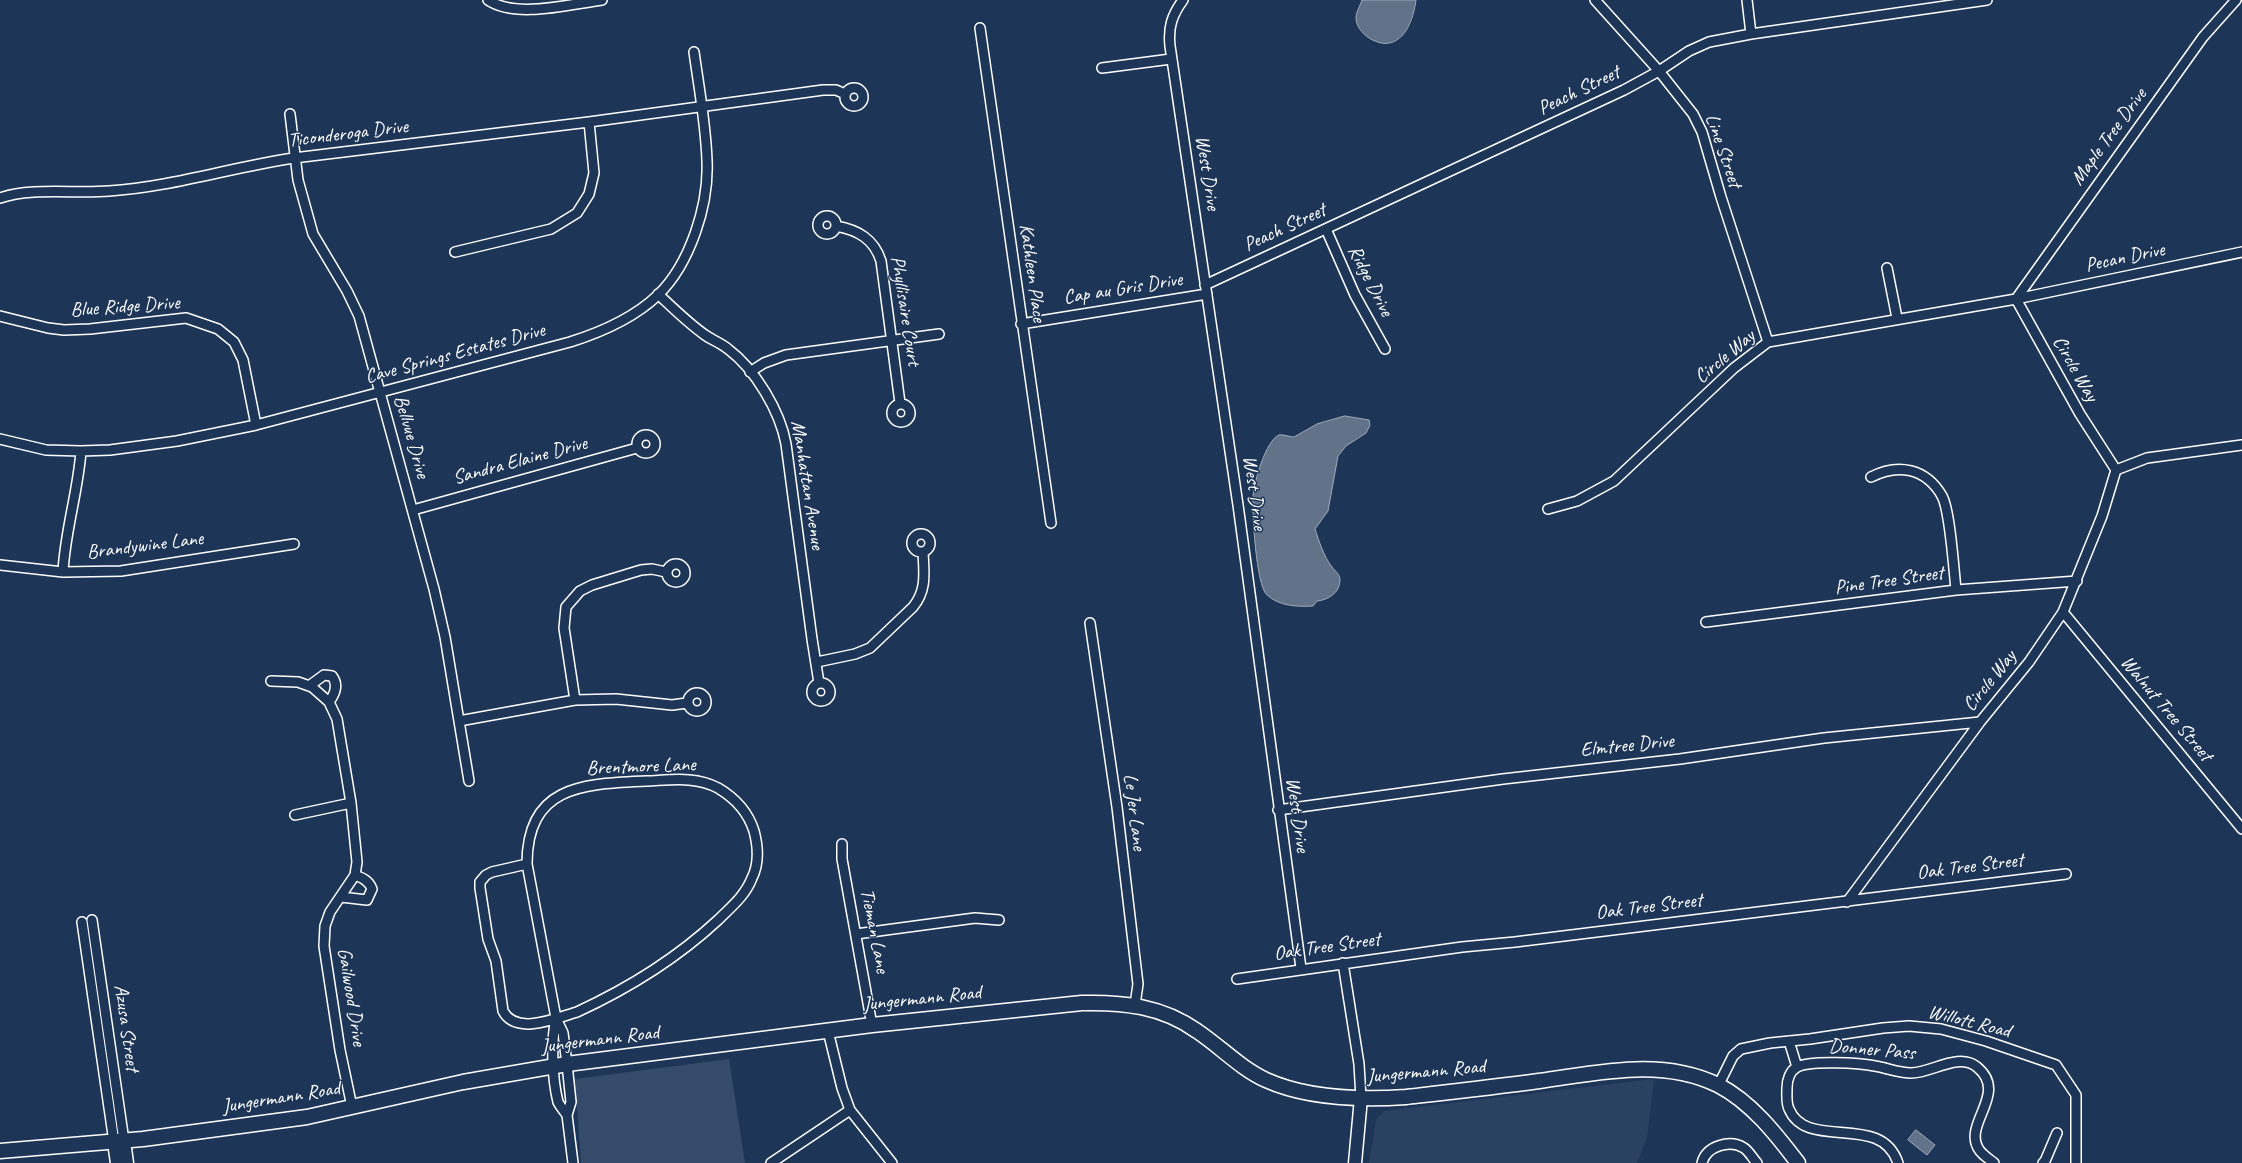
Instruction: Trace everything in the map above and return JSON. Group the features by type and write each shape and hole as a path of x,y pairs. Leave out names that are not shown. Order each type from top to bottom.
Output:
{"main road":[{"name":"Jungermann Road","path":"0,1151 119,1141 307,1117 463,1082 561,1065 828,1030 1082,1003 1135,1005 1172,1016 1197,1030 1242,1066 1266,1080 1294,1090 1361,1098 1406,1097 1636,1069 1675,1071 1718,1086 1737,1097 1761,1119 1798,1163"}],"street":[{"path":"488,0 505,7 533,9 602,0"},
{"name":"West Drive","path":"1183,0 1173,14 1170,24 1171,59 1239,512 1278,810 1301,968"},
{"name":"Line Street","path":"1595,0 1659,71 1693,114 1702,132 1725,211 1768,342"},
{"path":"1747,0 1752,34"},
{"name":"Peach Street","path":"1206,289 1326,228 1624,90 1709,42 1752,34 1987,0"},
{"name":"Maple Tree Drive","path":"2016,299 2203,37 2236,0"},
{"name":"Kathleen Place","path":"980,28 1021,324 1051,523"},
{"name":"Cave Springs Estates Drive","path":"0,439 46,450 81,451 110,450 177,441 256,425 380,393 585,337 623,320 658,294 685,256 695,234 703,209 708,160 694,52"},
{"path":"1102,68 1171,59"},
{"name":"Ticonderoga Drive","path":"0,198 20,194 108,192 156,186 251,164 294,158 589,122 823,90 836,90 845,94"},
{"name":"Bellvue Drive","path":"290,114 294,158 313,234 347,290 359,316 413,510 434,589 469,781"},
{"path":"455,252 551,229 577,213 589,194 593,179 594,161 589,122"},
{"name":"Phyllisaire Court","path":"836,226 856,231 864,236 878,250 881,260 900,403"},
{"name":"Ridge Drive","path":"1326,228 1355,295 1385,349"},
{"name":"Pecan Drive","path":"2016,299 2242,252"},
{"path":"1887,268 1897,318"},
{"name":"Cap au Gris Drive","path":"1021,324 1206,289"},
{"name":"Manhattan Avenue","path":"658,294 695,328 728,349 750,372 775,408 783,429 812,639 820,683"},
{"name":"Circle Way","path":"1548,509 1577,501 1614,481 1734,368 1768,342 1897,318 2016,299 2080,414 2116,470 2102,516 2077,581 2063,612 2030,662 1980,722 1847,902"},
{"name":"Blue Ridge Drive","path":"0,316 48,328 64,330 90,329 186,318 218,329 234,342 243,360 256,425"},
{"path":"750,372 764,363 786,355 939,334"},
{"path":"2116,470 2147,458 2242,445"},
{"name":"Sandra Elaine Drive","path":"413,510 637,448"},
{"path":"63,572 64,547 68,522 78,488 81,451"},
{"path":"1871,476 1901,468 1911,469 1930,481 1942,496 1947,514 1956,590"},
{"name":"Brandywine Lane","path":"0,565 63,572 121,571 294,544"},
{"path":"817,662 865,650 877,643 912,607 918,600 924,584 922,552"},
{"path":"575,700 564,628 566,607 580,591 592,585 641,570 652,569 666,572"},
{"name":"Pine Tree Street","path":"1706,622 1956,590 2077,581"},
{"name":"Walnut Tree Street","path":"2063,612 2242,829"},
{"name":"Le Jer Lane","path":"1090,623 1116,807 1138,984 1135,1005"},
{"path":"310,686 324,675 332,676 336,689 328,702"},
{"path":"271,681 298,682 310,686 328,702 337,719 350,803 357,862 355,875 363,878 370,884 372,889 367,900 341,896"},
{"path":"459,721 575,700 616,699 672,705 687,703"},
{"name":"Elmtree Drive","path":"1278,810 1503,779 1680,759 1824,738 1980,722"},
{"name":"Brentmore Lane","path":"527,864 492,872 480,882 488,939 496,961 503,1011 512,1021 526,1024 556,1018 588,1007 643,978 670,960 708,929 737,902 747,889 756,866 756,837 744,810 731,797 706,783 684,780 595,784 569,791 551,802 533,827 527,850 527,864 556,1018 563,1033 561,1065"},
{"path":"295,815 350,803"},
{"name":"Tieman Lane","path":"842,844 842,859 872,1025"},
{"name":"Oak Tree Street","path":"1236,979 1301,968 2066,874"},
{"name":"Gailwood Drive","path":"352,1107 340,1050 324,946 324,926 330,912 355,875"},
{"path":"856,934 975,918 999,920"},
{"name":"Azusa Street","path":"92,920 119,1141"},
{"name":"Azusa Street","path":"82,922 119,1141"},
{"path":"1343,963 1358,1064 1361,1098 1355,1163"},
{"name":"Brentmore Lane","path":"556,1018 552,1034 561,1065"},
{"name":"Willott Road","path":"1718,1086 1733,1056 1741,1049 1883,1028 1910,1026 1933,1028 1986,1041 2056,1065 2076,1094 2076,1163"},
{"path":"828,1030 842,1088 850,1110 892,1163"},
{"path":"1789,1041 1797,1067 1791,1072 1787,1083 1786,1094 1789,1108 1796,1120 1822,1130 1844,1133 1856,1132 1876,1137 1896,1156 1898,1163"},
{"name":"Donner Pass","path":"1797,1067 1808,1064 1858,1064 1916,1073 1950,1062 1968,1062 1977,1067 1985,1076 1989,1085 1989,1092 1984,1112 1978,1121 1976,1133 1979,1150 1994,1163"},
{"path":"561,1065 558,1103 567,1115"},
{"path":"561,1065 571,1102 567,1115 573,1163"},
{"path":"771,1163 850,1110"},
{"path":"2043,1163 2057,1133"},
{"path":"116,1163 119,1141"},
{"path":"119,1141 127,1163"},
{"path":"1702,1163 1703,1159 1714,1147 1730,1143 1744,1148 1757,1163"}],"shaded area":[{"path":"1362,0 1416,0 1412,18 1403,35 1393,42 1381,43 1369,38 1357,24 1357,11"},
{"path":"1345,416 1369,420 1370,425 1366,433 1346,446 1338,456 1328,511 1315,529 1327,559 1339,576 1340,580 1338,589 1333,595 1317,601 1313,606 1295,606 1277,602 1267,595 1263,589 1257,564 1253,496 1258,472 1265,453 1274,438 1279,435 1294,437 1317,424"},
{"path":"729,1059 745,1163 581,1163 575,1079"},
{"path":"1654,1079 1647,1138 1637,1163 1369,1163 1376,1120 1384,1111"},
{"path":"1916,1130 1935,1145 1927,1155 1908,1140"}]}
